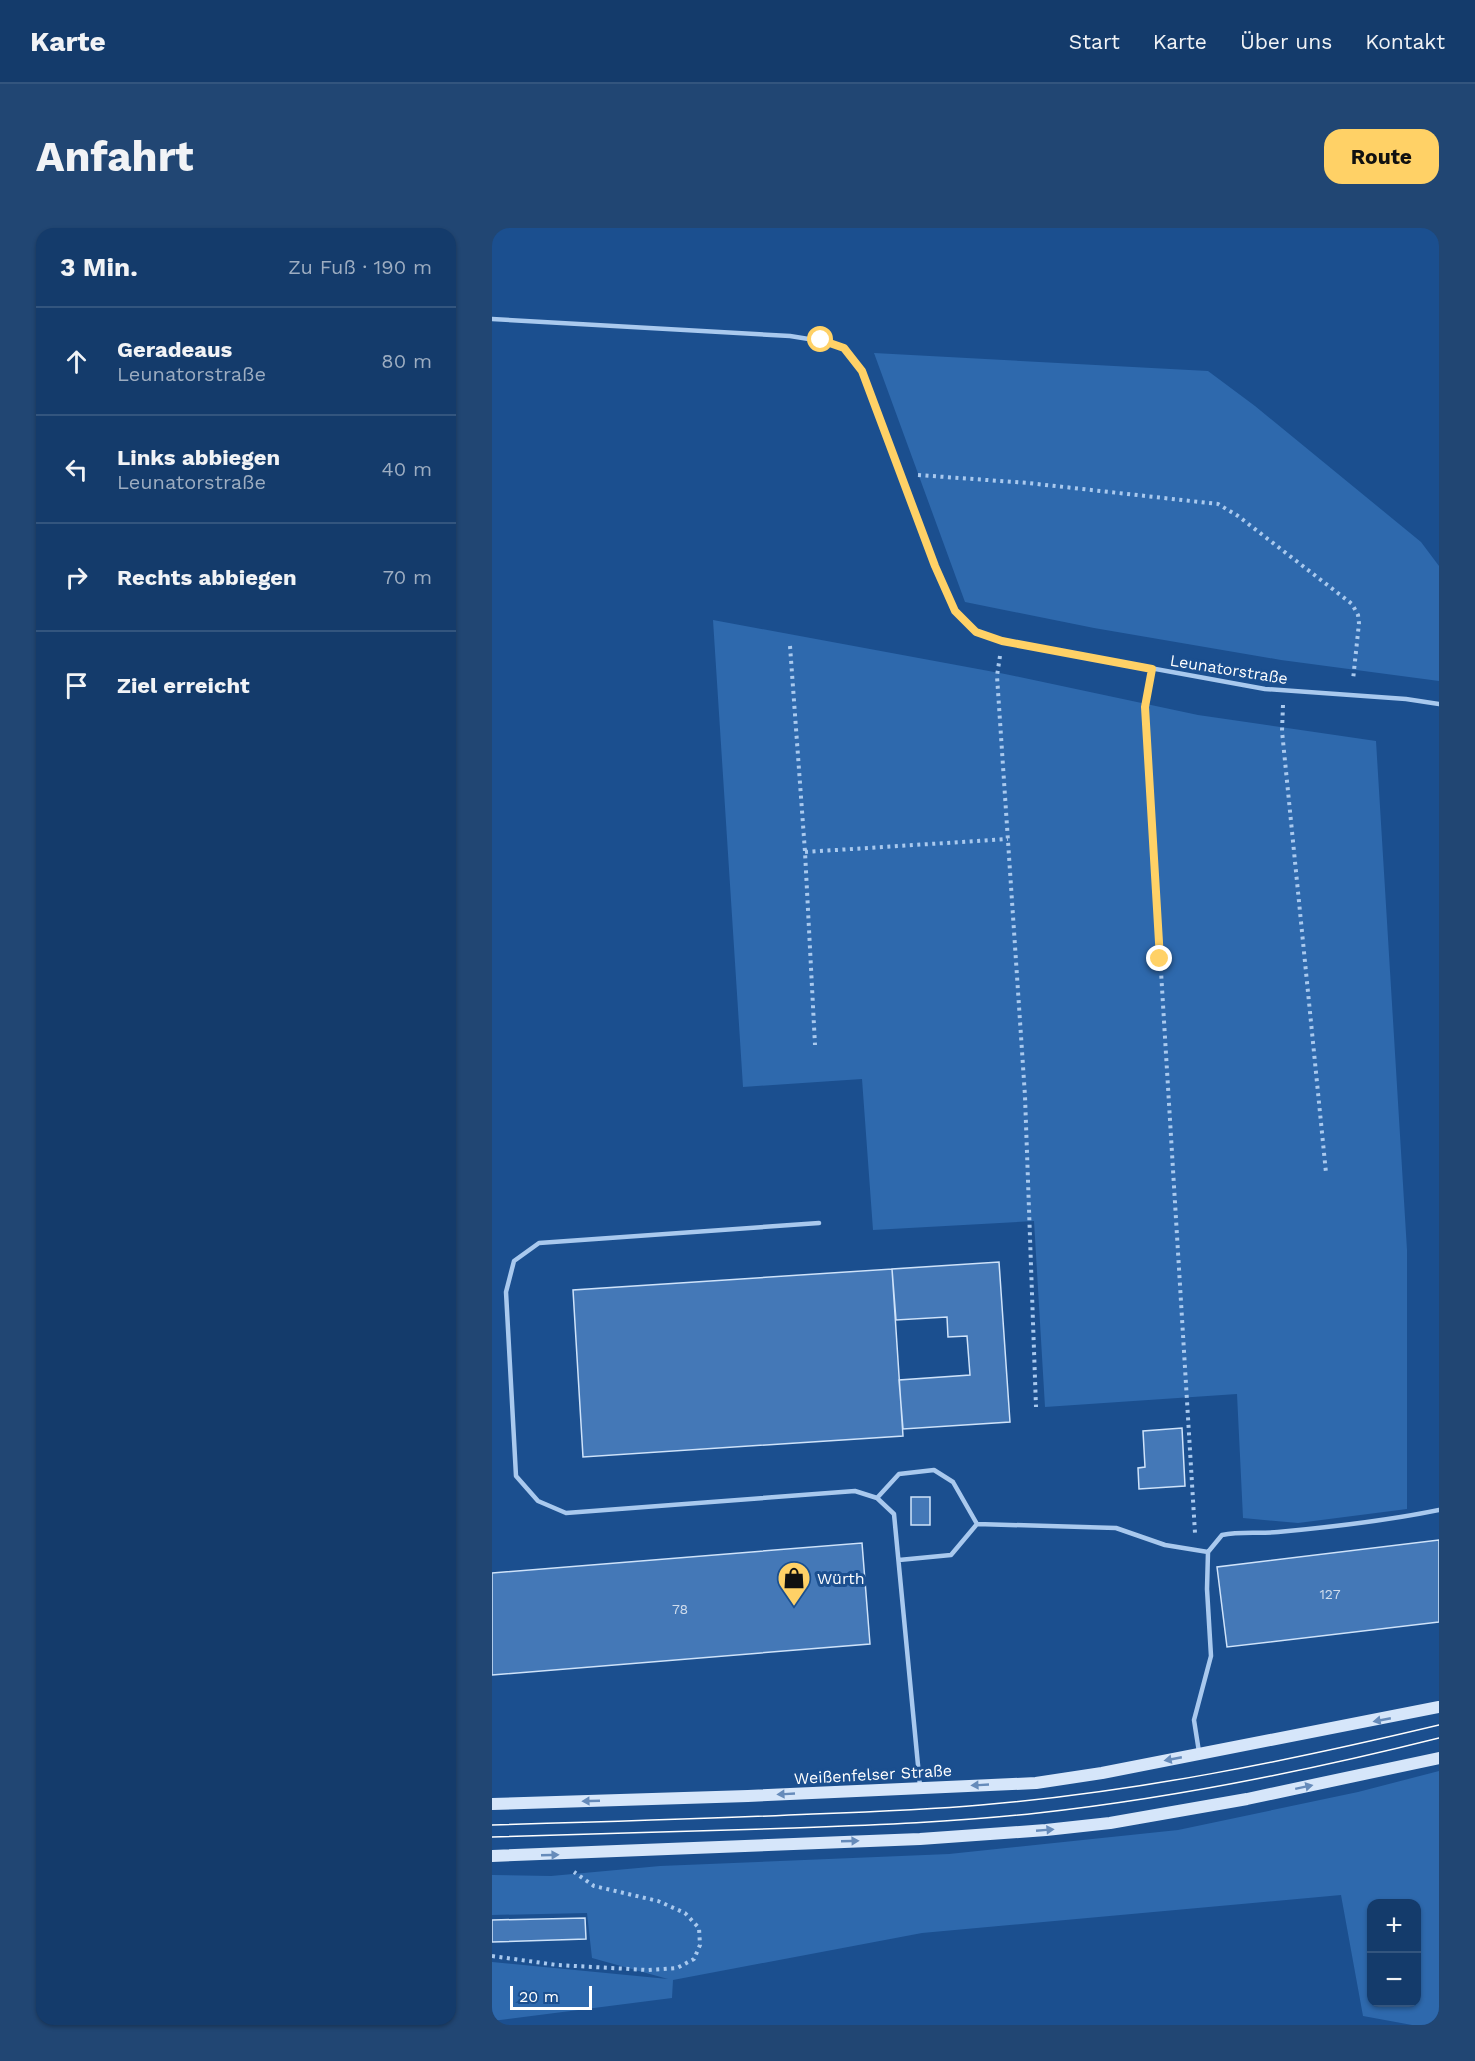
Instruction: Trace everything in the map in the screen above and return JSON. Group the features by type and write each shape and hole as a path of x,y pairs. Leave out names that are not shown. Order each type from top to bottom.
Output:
{"main road":[{"name":"Weißenfelser Straße","path":"492,1804 1036,1782 1102,1773 1439,1707"},
{"path":"492,1856 920,1839 1046,1830 1110,1822 1247,1799 1439,1758"}],"lane":[{"name":"Leunatorstraße","path":"492,318 790,336 821,340 844,348 862,371 935,566 955,611 976,632 1002,641 1265,689 1406,699 1439,704"},
{"path":"819,1223 540,1243 514,1261 506,1292 516,1476 538,1502 566,1513 855,1491 877,1498 894,1514 921,1788"},
{"path":"877,1498 899,1474 934,1470 953,1482 977,1524"},
{"path":"1199,1754 1194,1720 1211,1656 1207,1589 1208,1552 1222,1535 1242,1531 1275,1532 1403,1518 1439,1510"},
{"path":"977,1524 1116,1528 1165,1545 1208,1552"},
{"path":"899,1560 951,1555 977,1524"}],"path":[{"path":"902,479 921,474 1218,504 1238,516 1352,604 1358,615 1359,623 1352,695"},
{"path":"1002,641 998,676 1025,1096 1036,1407"},
{"path":"790,646 805,852 815,1045"},
{"path":"1152,669 1145,707 1196,1550"},
{"path":"1284,690 1282,731 1326,1173"},
{"path":"805,852 1008,839"},
{"path":"492,1956 557,1965 647,1970 677,1968 694,1959 700,1945 699,1928 685,1913 658,1901 594,1886 552,1855"}],"shaded area":[{"path":"874,353 1208,371 1255,406 1421,542 1439,566 1439,681 1281,660 1094,628 965,602"},
{"path":"713,620 1005,674 1198,715 1376,741 1407,1250 1407,1509 1298,1523 1243,1518 1237,1394 1045,1407 1034,1221 873,1230 862,1079 743,1087"},
{"path":"1439,1771 1439,2025 1412,2025 1363,2016 1341,1895 922,1933 673,1980 672,1998 492,2021 492,1962 668,1979 592,1958 587,1913 492,1915 492,1875 551,1876 660,1866 949,1854 1178,1830 1358,1792"}],"building":[{"path":"999,1262 1010,1422 903,1429 899,1380 970,1375 967,1336 948,1337 947,1317 896,1320 892,1269"},
{"path":"892,1269 903,1436 583,1457 573,1290"},
{"path":"1182,1428 1185,1486 1139,1489 1138,1468 1145,1467 1143,1431"},
{"path":"911,1497 930,1497 930,1525 911,1525"},
{"path":"1439,1540 1439,1622 1227,1647 1217,1567"},
{"path":"862,1543 870,1644 492,1675 492,1573"},
{"path":"585,1918 586,1939 492,1942 492,1920"}],"tram line":[{"path":"492,1825 897,1811 1039,1799 1212,1774 1439,1725"},
{"path":"492,1837 855,1826 1038,1813 1139,1800 1240,1782 1340,1762 1439,1738"}],"place":[{"name":"Würth","path":"794,1607"}],"route":[{"path":"821,340 844,348 862,371 935,566 955,611 976,632 1002,641 1152,669 1145,707 1160,959"}]}
